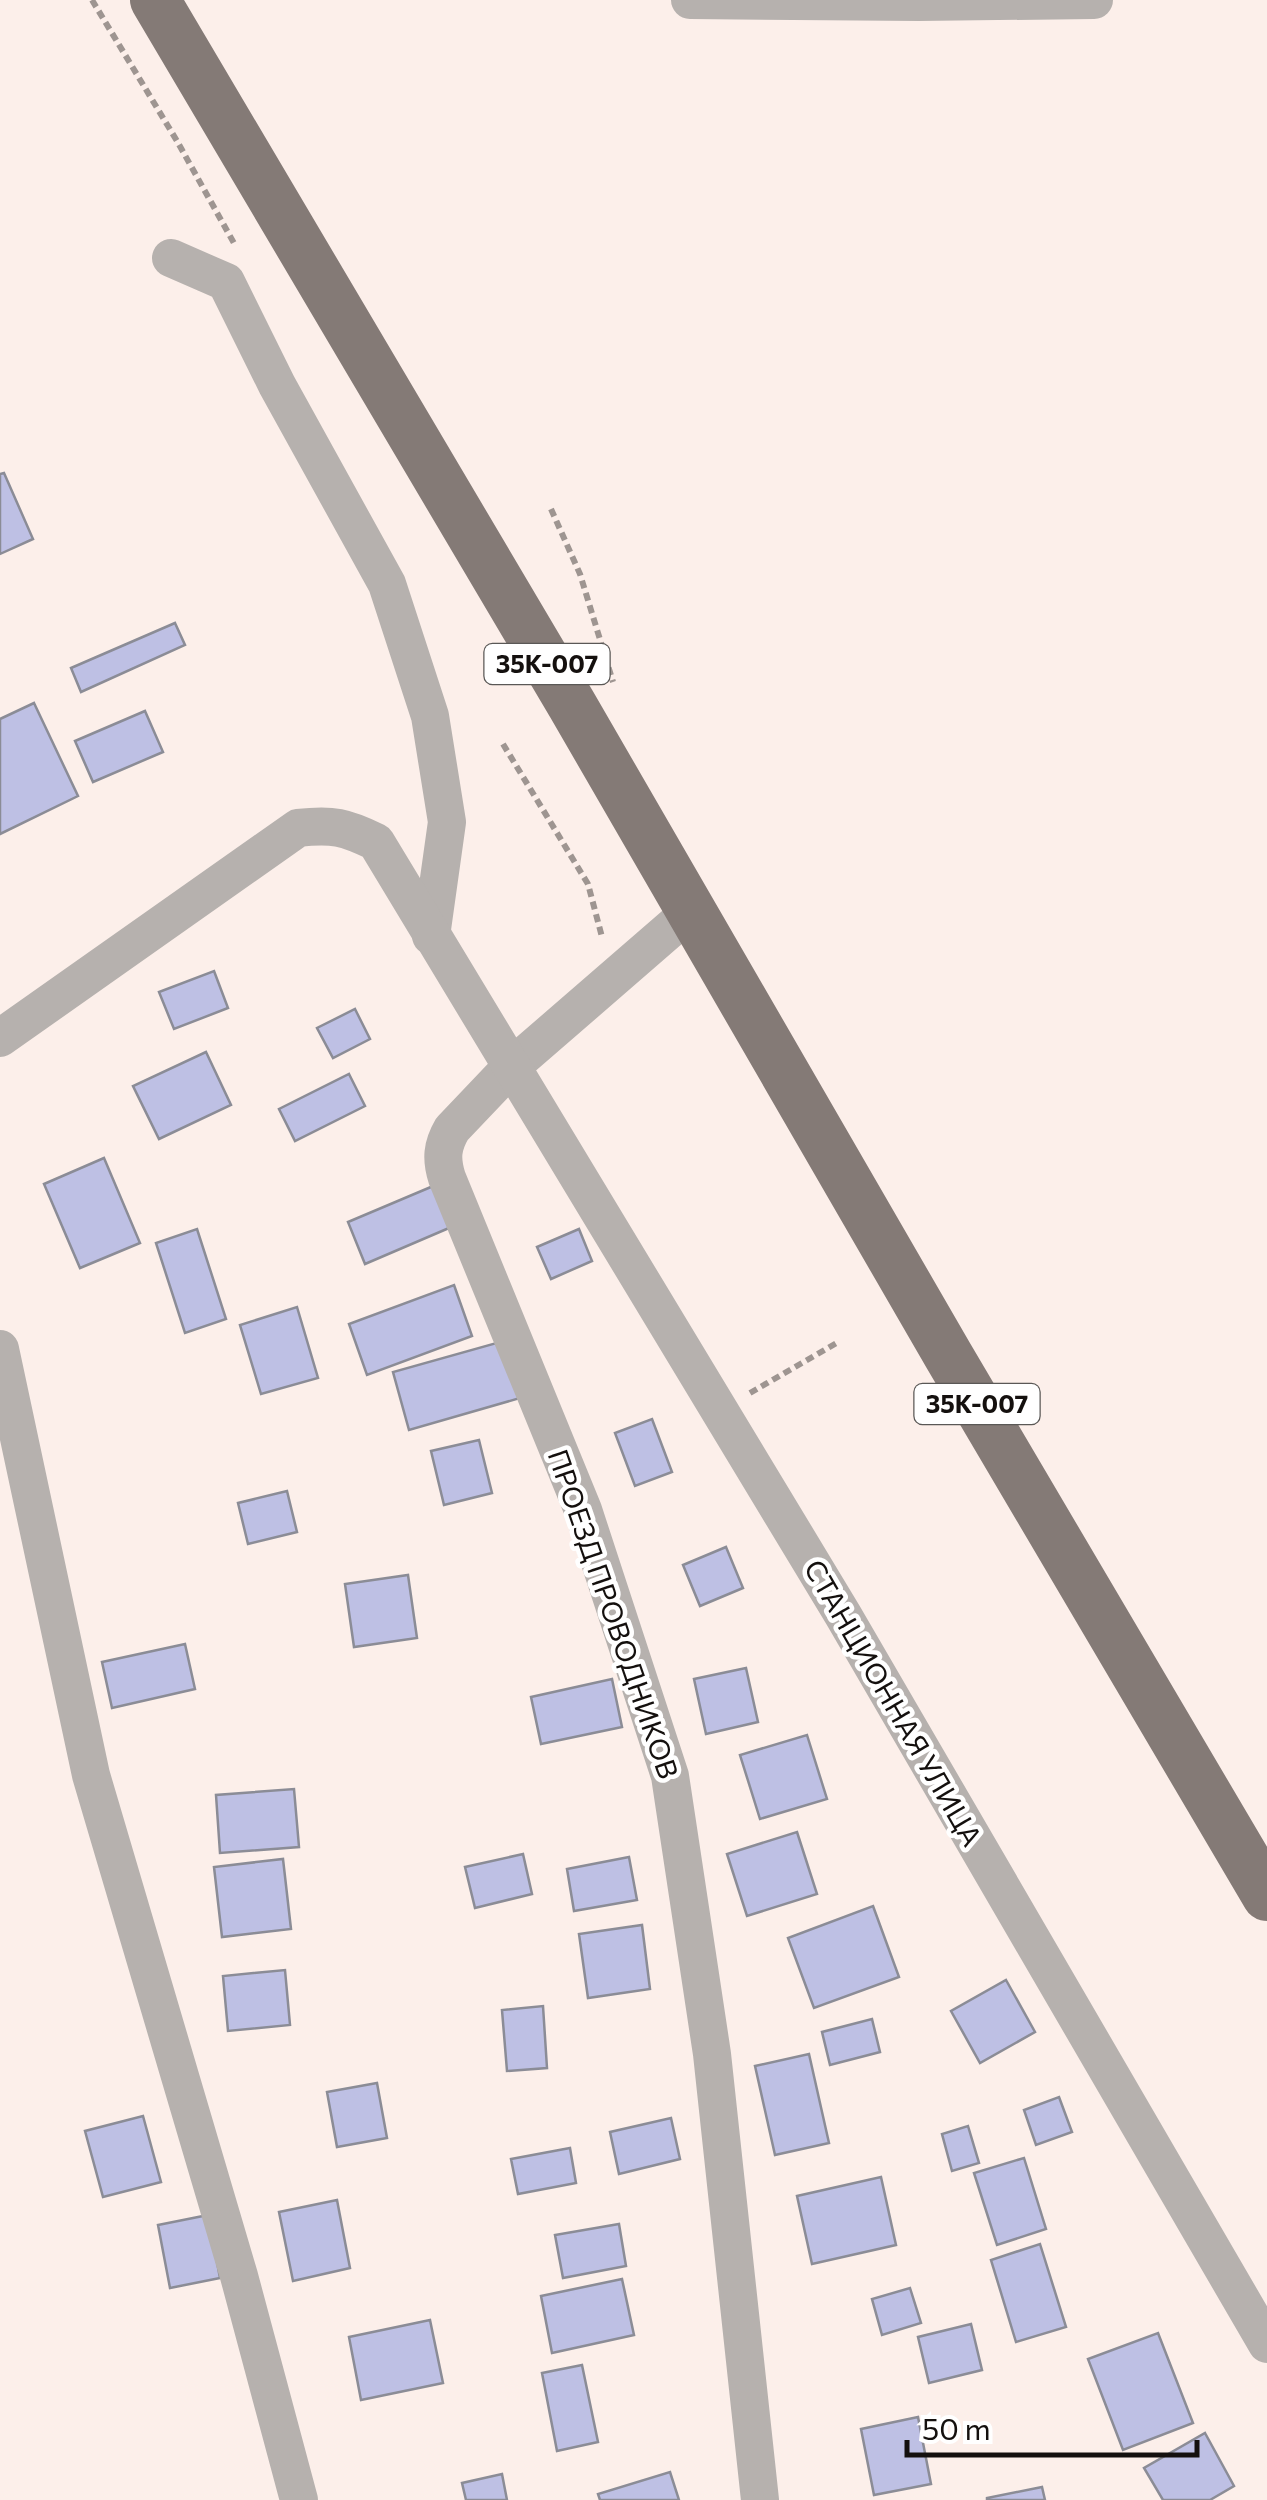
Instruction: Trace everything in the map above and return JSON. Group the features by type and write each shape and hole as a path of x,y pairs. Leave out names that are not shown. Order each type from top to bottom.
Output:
{"main road":[{"name":"35К-007","path":"155,0 1267,1896"}],"street":[{"path":"690,0 1094,0"},
{"path":"171,258 226,282 277,385 387,584 430,716 447,822 432,936"},
{"name":"СТАНЦИОННАЯ УЛИЦА","path":"0,1038 298,828 326,825 352,830 376,842 853,1632 1267,2344"},
{"name":"ПРОЕЗД ПРОВОДНИКОВ","path":"691,911 510,1068 452,1129 442,1153 443,1166 583,1510 670,1776 712,2054 760,2500"},
{"path":"0,1349 90,1775 239,2276 298,2500"}],"path":[{"path":"92,0 177,140 239,253"},
{"path":"552,509 580,574 613,682"},
{"path":"503,744 588,884 602,936 599,949"},
{"path":"719,1411 840,1341"}],"building":[{"path":"4,473 33,539 0,554 0,474"},
{"path":"175,623 185,645 81,692 71,668"},
{"path":"34,703 78,796 0,834 0,719"},
{"path":"145,711 163,752 93,782 75,741"},
{"path":"214,971 228,1008 174,1029 159,992"},
{"path":"355,1009 370,1039 333,1058 317,1028"},
{"path":"206,1052 231,1105 159,1139 133,1086"},
{"path":"349,1074 365,1106 295,1141 279,1109"},
{"path":"104,1158 140,1243 80,1268 44,1184"},
{"path":"438,1184 456,1225 365,1264 348,1222"},
{"path":"197,1229 226,1319 185,1333 156,1243"},
{"path":"579,1229 592,1261 551,1279 537,1247"},
{"path":"454,1285 472,1336 367,1375 349,1324"},
{"path":"297,1307 318,1378 261,1394 240,1325"},
{"path":"511,1339 527,1396 409,1430 393,1372"},
{"path":"652,1419 672,1472 635,1486 615,1433"},
{"path":"479,1440 492,1493 444,1505 431,1451"},
{"path":"287,1491 297,1532 248,1544 238,1503"},
{"path":"726,1547 743,1588 700,1606 683,1565"},
{"path":"408,1575 417,1638 354,1647 345,1584"},
{"path":"185,1644 195,1689 112,1708 102,1662"},
{"path":"746,1668 758,1722 706,1734 694,1679"},
{"path":"612,1679 622,1727 541,1744 531,1697"},
{"path":"807,1735 827,1799 760,1819 740,1755"},
{"path":"294,1789 299,1847 220,1853 216,1795"},
{"path":"797,1832 817,1894 747,1916 727,1854"},
{"path":"523,1854 532,1894 475,1908 465,1867"},
{"path":"629,1857 637,1900 574,1911 567,1869"},
{"path":"283,1859 291,1929 222,1937 214,1867"},
{"path":"873,1906 899,1977 814,2008 788,1938"},
{"path":"642,1925 650,1989 588,1998 579,1934"},
{"path":"285,1970 290,2025 228,2031 223,1976"},
{"path":"1006,1980 1035,2032 980,2063 951,2011"},
{"path":"543,2006 547,2068 507,2071 502,2010"},
{"path":"872,2019 880,2052 830,2065 822,2032"},
{"path":"809,2054 829,2143 775,2155 755,2066"},
{"path":"377,2083 387,2138 337,2147 327,2092"},
{"path":"1059,2097 1072,2132 1036,2145 1024,2110"},
{"path":"143,2116 161,2182 103,2197 85,2131"},
{"path":"671,2118 680,2159 619,2174 610,2132"},
{"path":"968,2126 979,2163 952,2171 942,2134"},
{"path":"570,2148 576,2183 518,2194 511,2159"},
{"path":"1024,2158 1046,2229 997,2245 974,2173"},
{"path":"881,2177 896,2245 812,2264 797,2196"},
{"path":"337,2200 350,2268 293,2281 279,2212"},
{"path":"208,2215 220,2278 170,2288 158,2225"},
{"path":"619,2224 626,2266 563,2278 555,2235"},
{"path":"1040,2244 1066,2327 1016,2342 991,2260"},
{"path":"622,2279 634,2335 552,2353 541,2296"},
{"path":"910,2288 921,2323 882,2335 872,2299"},
{"path":"430,2320 443,2383 361,2400 349,2337"},
{"path":"971,2324 982,2370 929,2383 918,2337"},
{"path":"1158,2333 1193,2423 1123,2450 1088,2359"},
{"path":"582,2365 598,2442 557,2451 542,2373"},
{"path":"918,2417 931,2484 874,2495 861,2429"},
{"path":"1205,2433 1234,2486 1210,2500 1163,2500 1144,2468"},
{"path":"670,2472 679,2500 600,2500 598,2494"},
{"path":"502,2474 507,2500 466,2500 462,2483"},
{"path":"1042,2487 1045,2500 987,2500 987,2498"}]}
